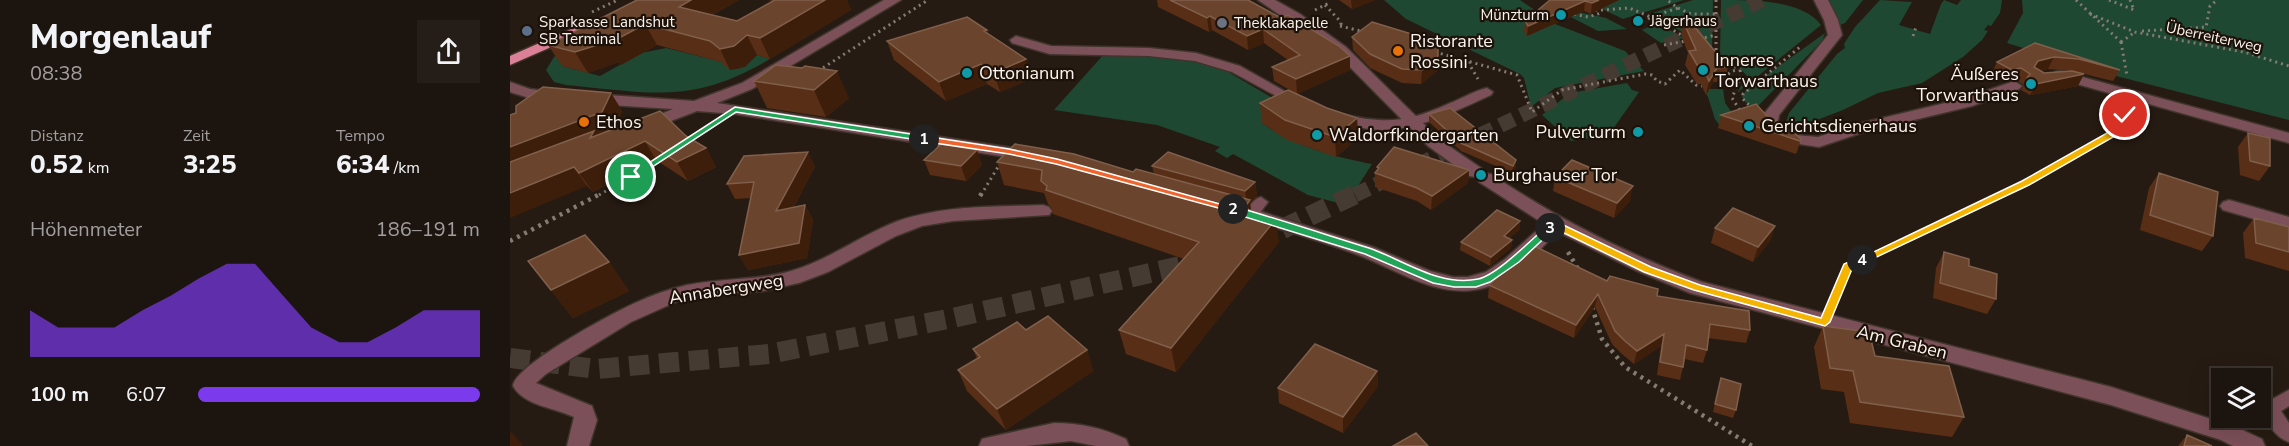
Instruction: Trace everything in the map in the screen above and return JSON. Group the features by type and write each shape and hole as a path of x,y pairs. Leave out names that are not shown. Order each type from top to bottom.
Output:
{"main road":[{"path":"510,61 599,20"}],"street":[{"path":"626,134 767,76 894,0"},
{"name":"Am Graben","path":"1265,0 1295,17 1341,50 1434,143 1555,224 1648,269 1688,284 1825,322 2112,396 2228,433 2254,446"},
{"path":"1821,0 1834,29 1834,37 1774,110 1770,123 1792,139 1819,142 1859,128 1967,103 2014,86"},
{"path":"2044,76 2064,75 2121,96 2289,138"},
{"path":"510,87 528,93 573,98 735,110 1009,151 1047,159"},
{"path":"2229,206 2289,223"},
{"path":"1231,209 1256,208 1436,281 1465,284 1476,283 1495,275 1555,224"},
{"name":"Annabergweg","path":"579,446 586,420 584,412 564,402 541,396 524,386 529,375 658,301 690,291 745,286 793,278 812,272 904,225 941,216 1043,211"},
{"path":"990,446 1035,433 1069,432 1109,440 1118,446"}],"lane":[{"path":"1016,40 1050,50 1149,52 1207,60 1236,69 1307,107"},
{"path":"1330,116 1383,126 1410,121 1449,109 1487,92"},
{"path":"2289,396 2271,408 2277,423 2289,434"}],"path":[{"path":"816,72 928,0"},
{"path":"1667,0 1691,14 1716,14"},
{"path":"1716,0 1716,55 1719,64"},
{"name":"Überreiterweg","path":"2076,0 2121,42"},
{"path":"2109,0 2134,10 2130,0"},
{"path":"1825,322 1848,267 2026,183 2112,134 2125,115 2121,96 2129,86 2121,42 2135,32 2206,27 2210,6 2217,0"},
{"path":"1331,2 1324,5 1341,22 1341,26"},
{"path":"1574,14 1588,17 1619,7 1629,8 1690,40"},
{"path":"1649,18 1678,8"},
{"path":"1581,10 1605,11"},
{"name":"Überreiterweg","path":"2090,14 2135,32 2244,52 2289,66"},
{"path":"1912,36 1916,27"},
{"path":"1350,28 1370,34"},
{"path":"1770,123 1745,102 1743,94 1768,71 1820,32 1834,29"},
{"path":"1664,45 1716,35"},
{"path":"1707,50 1740,70 1741,76 1732,98 1742,114"},
{"path":"1434,51 1517,75 1532,112 1562,90 1648,74 1665,84 1680,70 1696,85 1702,86"},
{"path":"1719,82 1722,75 1740,70"},
{"path":"680,147 735,110"},
{"path":"967,215 1009,151"},
{"path":"510,241 578,207 665,156"},
{"path":"1555,224 1583,278"},
{"path":"1590,300 1602,339 1625,367 1752,446"}],"green space":[{"path":"1384,0 1520,0 1555,24 1625,51 1644,71 1555,88 1531,107 1524,78 1520,74 1406,19"},
{"path":"1614,0 1684,0 1623,19 1598,7"},
{"path":"1693,0 1713,0 1712,48 1649,14"},
{"path":"1721,0 1762,1 1790,6 1813,17 1821,25 1737,93 1747,76 1738,66 1720,55"},
{"path":"1829,0 1863,0 1845,23 1840,25"},
{"path":"1880,0 1912,2 1899,25 1930,34 1944,0 1957,5 1961,0 2002,0 2000,13 1991,26 1988,25 1984,30 1988,31 1982,40 1963,57 1922,83 1878,93 1843,110 1788,131 1784,128 1789,113 1837,54 1845,48 1844,44 1855,27"},
{"path":"2022,0 2289,0 2289,120 2116,76 2007,43 2023,13"},
{"path":"1570,10 1606,18 1627,29 1598,31 1559,11"},
{"path":"1657,23 1684,38 1661,43 1642,30"},
{"path":"1825,33 1822,41 1756,108 1745,102 1742,97 1746,90"},
{"path":"666,48 730,64 730,69 741,68 757,55 770,59 717,84 694,90 671,92 623,91 566,85 554,82 546,70 554,57 564,51 562,66 600,76 641,53"},
{"path":"1105,53 1179,58 1223,69 1291,109 1262,123 1314,150 1372,164 1346,205 1308,195 1233,154 1227,158 1215,151 1220,147 1157,125 1054,110"},
{"path":"1627,83 1632,90 1639,92 1613,129 1615,134 1571,141 1542,115 1570,93"},
{"path":"1703,89 1723,89 1725,103 1733,114 1720,126 1715,119"}],"building":[{"path":"637,0 691,0 679,7 737,21 775,0 825,0 760,38 747,35 734,46 720,49 710,41 645,24 608,44 607,42 575,52 548,45"},
{"path":"1170,0 1248,0 1281,18 1288,15 1339,46 1350,56 1296,79 1272,67 1300,55 1263,29 1247,36 1210,16 1207,18"},
{"path":"1550,0 1599,0 1592,3 1585,1 1528,26 1525,21"},
{"path":"967,17 1026,59 994,73 981,64 939,82 887,41"},
{"path":"1688,19 1728,67 1717,68 1709,81 1704,69 1700,70 1689,51 1696,50 1683,21"},
{"path":"1372,22 1438,42 1438,56 1422,70 1402,69 1370,54 1352,37"},
{"path":"2035,43 2120,70 2079,59 2054,57 2038,61 2034,67 2044,73 2072,71 2084,74 2036,84 2027,78 2030,74 2021,68 2012,70 1997,62"},
{"path":"776,65 802,68 805,66 837,71 814,90 754,81"},
{"path":"543,87 611,93 602,112 510,147 510,115 516,113 516,106"},
{"path":"1288,90 1327,108 1357,118 1335,137 1285,120 1260,103"},
{"path":"1756,104 1766,115 1792,131 1801,139 1800,141 1721,115"},
{"path":"1450,108 1516,160 1513,166 1461,143 1429,114"},
{"path":"660,111 686,136 706,148 677,162 645,141 579,173 574,167 510,193 510,162 594,131 590,138"},
{"path":"2248,133 2270,138 2270,166 2250,161"},
{"path":"941,144 977,150 961,166 924,160"},
{"path":"1015,144 1074,154 1133,172 1136,169 1250,200 1244,208 1276,219 1171,348 1119,330 1199,242 1046,190 1047,186 1041,181 1042,170 997,162"},
{"path":"1394,147 1469,170 1432,196 1417,188 1375,173 1379,168 1377,167"},
{"path":"808,152 776,211 805,205 799,243 739,255 754,182 727,184 744,156"},
{"path":"1168,152 1255,182 1245,191 1152,166"},
{"path":"1572,160 1633,186 1617,203 1555,177"},
{"path":"2159,173 2218,192 2213,236 2150,215"},
{"path":"1733,208 1775,226 1758,247 1715,228"},
{"path":"1497,210 1520,221 1504,236 1512,240 1491,257 1461,242"},
{"path":"2254,218 2289,227 2289,252 2256,243"},
{"path":"585,235 609,262 551,290 528,261"},
{"path":"1532,245 1607,281 1610,276 1658,289 1657,296 1749,311 1750,330 1710,324 1707,350 1686,345 1683,367 1660,362 1664,334 1637,351 1615,331 1598,294 1576,325 1489,285"},
{"path":"1944,252 1969,259 1969,266 1997,274 1996,299 1940,283"},
{"path":"1048,316 1087,350 997,409 958,370 980,357 973,349 1017,322 1026,330"},
{"path":"1823,326 1869,332 1875,356 1949,366 1964,417 1860,402 1853,371 1830,368"},
{"path":"1315,344 1377,371 1343,417 1278,388"},
{"path":"1721,378 1741,384 1736,410 1715,404"},
{"path":"1416,433 1428,446 1393,446"},
{"path":"2187,435 2212,446 2184,446"}],"tunnel":[{"path":"1355,195 1762,0"},
{"path":"1255,242 1358,193"},
{"path":"510,358 596,369 769,354 953,318 1198,262"}],"place":[{"name":"Münzturm","path":"1561,15"},
{"name":"Jägerhaus","path":"1638,21"},
{"name":"Theklakapelle","path":"1222,23"},
{"name":"Sparkasse Landshut SB Terminal","path":"527,31"},
{"name":"Ristorante Rossini","path":"1398,51"},
{"name":"Inneres Torwarthaus","path":"1703,70"},
{"name":"Ottonianum","path":"967,73"},
{"name":"Äußeres Torwarthaus","path":"2031,84"},
{"name":"Ethos","path":"584,122"},
{"name":"Gerichtsdienerhaus","path":"1749,126"},
{"name":"Pulverturm","path":"1638,132"},
{"name":"Waldorfkindergarten","path":"1317,135"},
{"name":"Burghauser Tor","path":"1481,175"}],"route":[{"path":"631,177 735,110 1009,151 1057,161 1258,217 1368,252 1436,281 1465,284 1487,280 1515,260 1555,224 1586,241 1648,269 1698,288 1825,322 1848,267 2026,183 2112,134 2125,115"}]}
